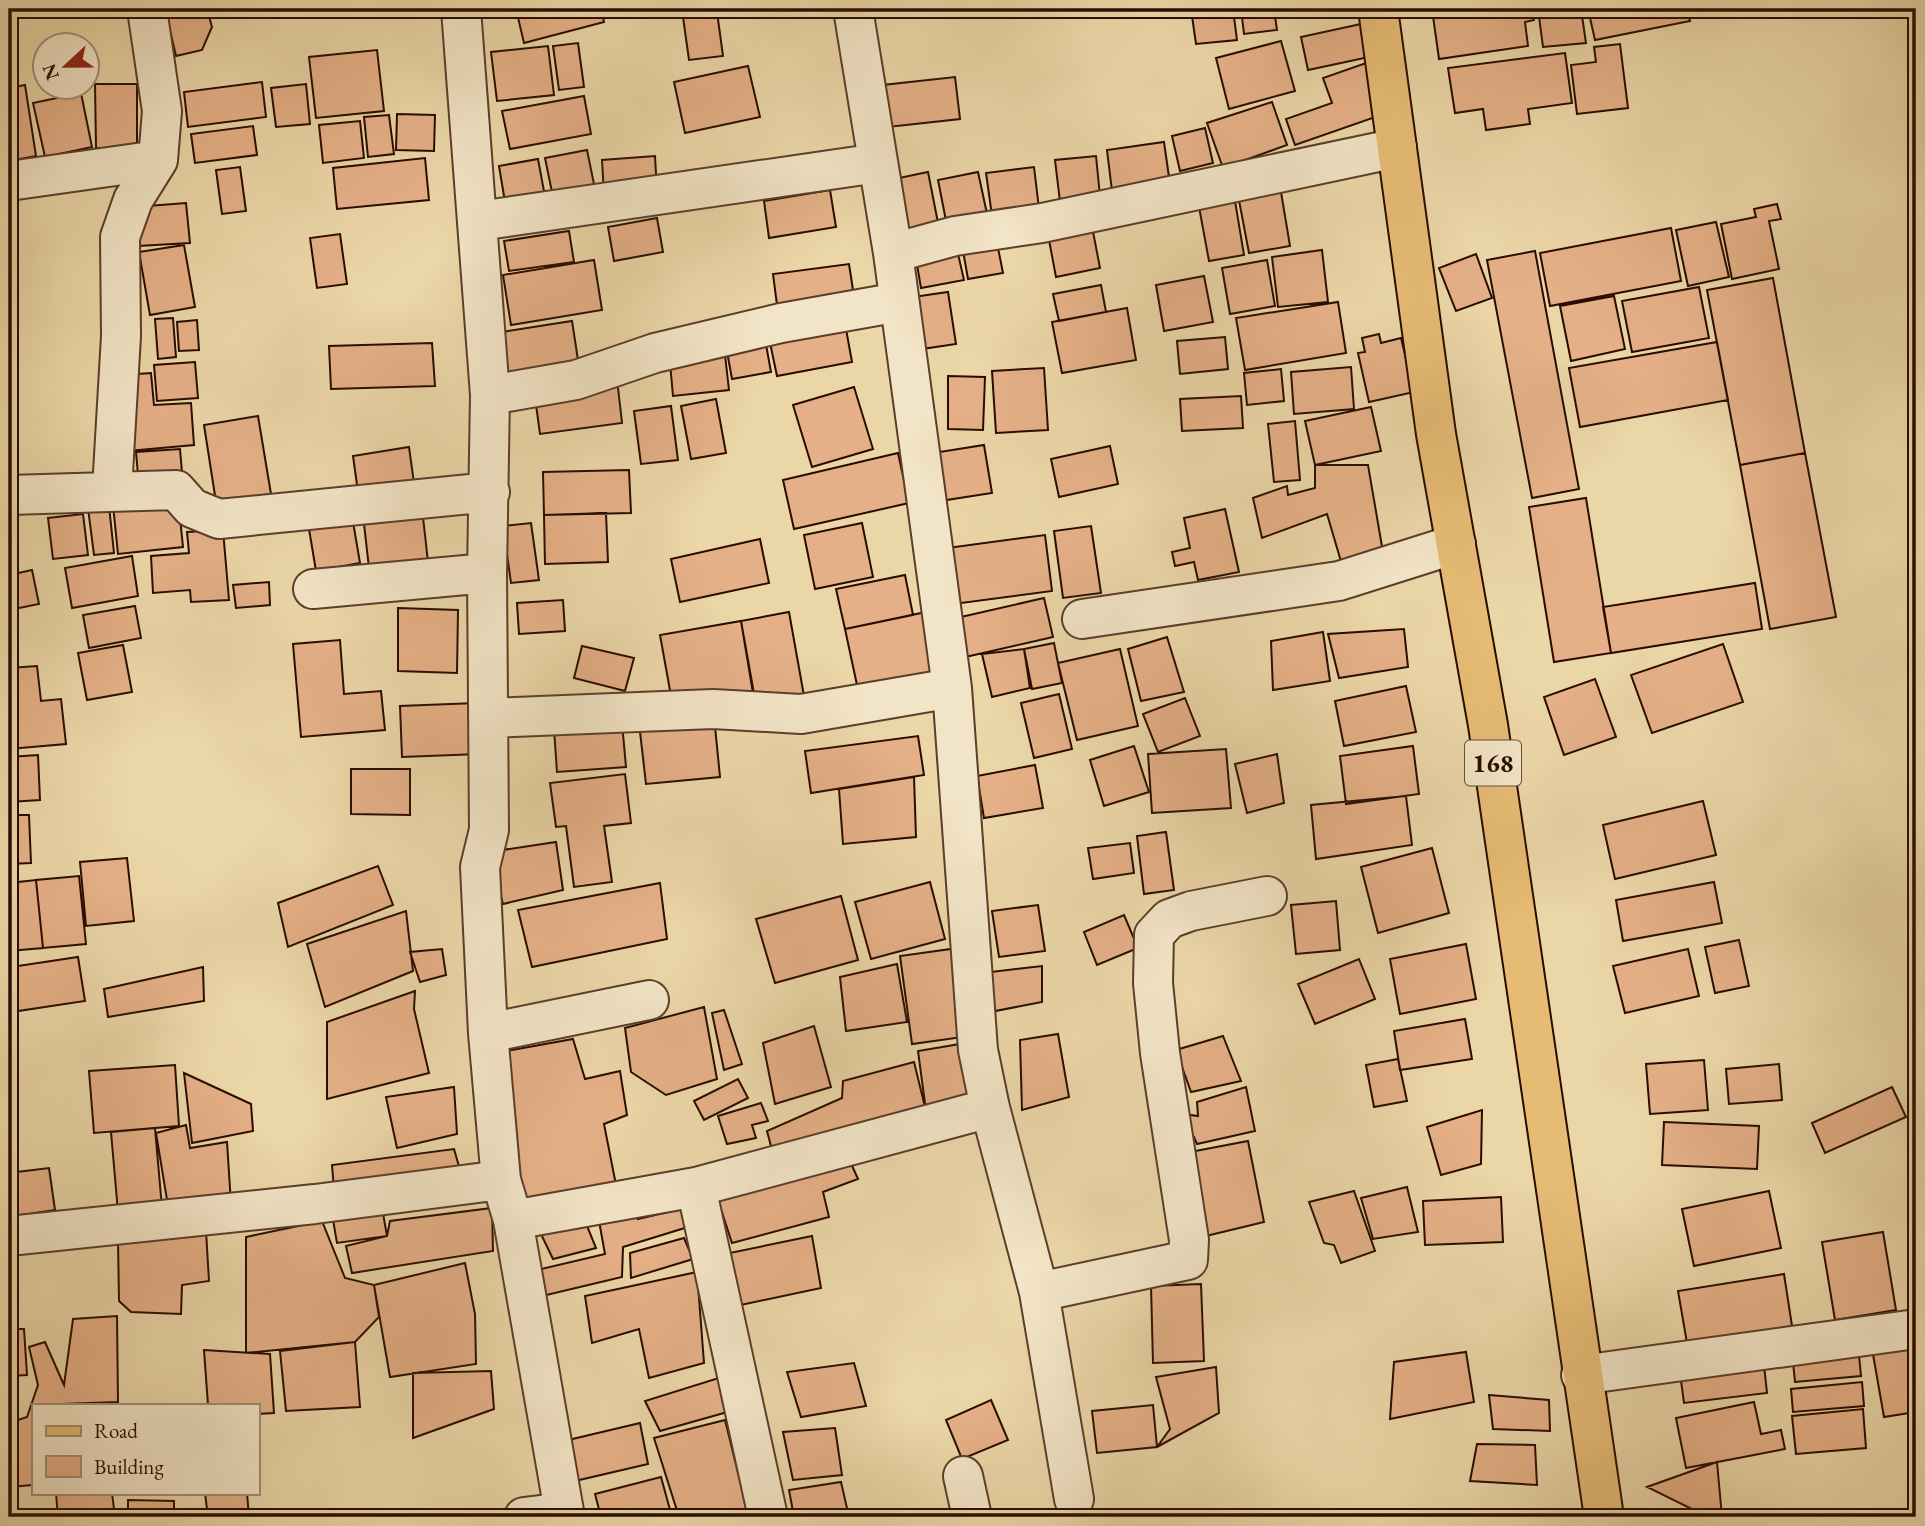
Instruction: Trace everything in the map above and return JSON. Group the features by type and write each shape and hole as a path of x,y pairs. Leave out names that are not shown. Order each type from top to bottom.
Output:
{"main road":[{"name":"168","path":"1378,9 1436,434 1490,739 1581,1375 1604,1517"}],"street":[{"path":"112,490 121,336 120,237 133,200 158,160 162,111 147,9"},
{"path":"461,9 490,395 487,573 489,830 480,867 488,1033 501,1180 513,1220 564,1515 524,1517"},
{"path":"853,9 893,253 952,688 978,1050 990,1108 1039,1292 1074,1499"},
{"path":"893,253 956,236 1042,223 1396,148"},
{"path":"9,181 158,160"},
{"path":"479,221 878,163"},
{"path":"490,395 576,380 655,353 781,323 899,302"},
{"path":"9,495 176,490 192,508 219,519 490,492"},
{"path":"1082,619 1339,581 1456,544"},
{"path":"313,589 487,573"},
{"path":"488,718 713,709 801,713 952,688"},
{"path":"1039,1292 1188,1260 1189,1240 1160,1053 1153,983 1154,935 1170,919 1191,911 1267,896"},
{"path":"488,1033 649,1000"},
{"path":"513,1220 696,1187 990,1108"},
{"path":"9,1236 315,1204 501,1180"},
{"path":"696,1187 768,1517"},
{"path":"1581,1375 1916,1329"},
{"path":"963,1476 972,1517"}],"building":[{"path":"9,9 66,9 11,18"},
{"path":"165,9 207,9 212,27 202,50 176,56"},
{"path":"516,9 601,9 604,22 524,43"},
{"path":"1191,9 1233,9 1237,40 1196,44"},
{"path":"1241,9 1274,9 1277,30 1244,34"},
{"path":"1432,9 1533,9 1534,20 1525,22 1528,46 1439,59"},
{"path":"1538,9 1581,9 1586,43 1543,47"},
{"path":"1588,9 1687,9 1690,21 1595,40"},
{"path":"717,12 723,56 689,60 683,17"},
{"path":"1361,24 1369,57 1308,70 1301,37"},
{"path":"1281,41 1295,91 1229,109 1216,58"},
{"path":"578,43 584,87 559,90 553,46"},
{"path":"1620,44 1628,108 1577,114 1571,65 1596,62 1594,47"},
{"path":"548,46 554,95 497,101 491,52"},
{"path":"377,50 384,111 316,118 309,57"},
{"path":"1565,53 1572,103 1528,109 1530,124 1486,130 1483,109 1455,113 1448,68"},
{"path":"1369,62 1387,113 1295,145 1286,119 1332,103 1323,78"},
{"path":"748,66 760,117 685,133 674,82"},
{"path":"955,77 960,119 888,127 883,85"},
{"path":"262,82 266,117 188,127 184,92"},
{"path":"102,84 137,84 137,148 96,148 95,102 102,102"},
{"path":"306,84 310,124 276,127 271,88"},
{"path":"25,85 36,156 9,161 9,88"},
{"path":"584,96 591,134 510,149 502,111"},
{"path":"83,102 92,147 45,157 33,103"},
{"path":"1272,102 1287,145 1223,168 1207,123"},
{"path":"397,114 435,115 434,151 396,150"},
{"path":"389,115 394,154 368,157 364,117"},
{"path":"360,121 364,158 323,163 319,125"},
{"path":"253,126 257,155 195,163 191,134"},
{"path":"1205,128 1213,163 1180,171 1172,136"},
{"path":"1164,142 1171,191 1113,199 1107,150"},
{"path":"587,150 595,189 553,197 545,158"},
{"path":"655,156 657,192 604,195 602,160"},
{"path":"1096,156 1101,206 1061,210 1055,160"},
{"path":"425,158 429,200 337,209 333,168"},
{"path":"538,159 546,202 506,208 499,166"},
{"path":"240,167 246,211 222,214 216,170"},
{"path":"1034,167 1040,217 993,223 986,173"},
{"path":"928,172 940,233 910,239 899,178"},
{"path":"978,172 989,223 948,231 938,180"},
{"path":"1280,186 1290,246 1249,253 1238,195"},
{"path":"1233,189 1244,255 1209,261 1197,196"},
{"path":"830,190 836,227 769,238 764,201"},
{"path":"186,203 190,243 138,246 135,207"},
{"path":"1777,204 1781,219 1769,221 1779,269 1732,279 1721,224 1756,217 1754,209"},
{"path":"1090,216 1100,268 1056,277 1046,224"},
{"path":"657,218 663,252 614,261 608,227"},
{"path":"1716,222 1729,277 1688,286 1676,230"},
{"path":"1671,228 1681,281 1550,306 1540,253"},
{"path":"569,231 574,262 509,271 504,241"},
{"path":"340,234 347,284 317,288 310,238"},
{"path":"996,238 1003,273 968,279 962,245"},
{"path":"184,245 195,307 150,315 139,252"},
{"path":"956,245 964,280 921,288 915,253"},
{"path":"1322,250 1328,302 1278,307 1272,257"},
{"path":"1535,251 1579,489 1532,498 1487,260"},
{"path":"1476,254 1492,298 1456,311 1439,268"},
{"path":"594,260 602,310 511,325 503,275"},
{"path":"1267,260 1275,306 1230,314 1222,268"},
{"path":"849,264 855,303 778,313 773,274"},
{"path":"1204,276 1213,322 1164,331 1156,285"},
{"path":"1773,278 1805,453 1740,465 1707,290"},
{"path":"1101,285 1106,312 1059,321 1053,294"},
{"path":"1699,287 1709,338 1632,352 1622,301"},
{"path":"948,292 956,344 922,349 913,297"},
{"path":"1614,296 1625,349 1571,361 1560,306"},
{"path":"1338,302 1346,353 1245,370 1236,318"},
{"path":"1127,308 1136,360 1062,373 1052,322"},
{"path":"173,318 176,357 158,359 155,319"},
{"path":"844,318 852,362 777,376 768,333"},
{"path":"197,320 199,350 179,351 177,322"},
{"path":"572,321 580,373 503,385 495,333"},
{"path":"1379,334 1381,343 1401,338 1414,392 1369,402 1358,353 1365,352 1362,338"},
{"path":"1225,337 1228,369 1180,374 1177,341"},
{"path":"765,339 771,372 732,379 726,346"},
{"path":"1717,342 1728,400 1580,427 1569,368"},
{"path":"432,343 435,386 331,389 329,346"},
{"path":"724,346 729,390 673,396 669,352"},
{"path":"195,362 198,398 157,401 154,365"},
{"path":"1351,367 1354,409 1294,414 1291,372"},
{"path":"1044,368 1048,430 996,433 992,371"},
{"path":"1281,369 1284,401 1247,405 1244,373"},
{"path":"151,373 154,405 191,403 194,445 128,451 122,375"},
{"path":"948,376 985,377 983,430 948,429"},
{"path":"617,379 622,423 540,434 534,390"},
{"path":"854,387 873,449 812,467 793,405"},
{"path":"1241,396 1243,428 1182,431 1180,399"},
{"path":"716,399 726,453 691,459 681,406"},
{"path":"671,406 678,460 641,464 634,411"},
{"path":"1371,407 1381,451 1315,465 1305,421"},
{"path":"258,416 271,494 216,502 204,425"},
{"path":"1295,421 1300,480 1274,482 1268,424"},
{"path":"984,445 992,493 940,501 933,453"},
{"path":"1110,446 1118,484 1059,497 1051,459"},
{"path":"409,447 414,483 358,492 353,456"},
{"path":"180,449 183,484 139,487 136,452"},
{"path":"898,453 909,503 794,529 783,480"},
{"path":"1805,453 1836,617 1770,629 1740,465"},
{"path":"1315,465 1368,465 1385,564 1345,575 1327,514 1262,538 1253,498 1287,486 1288,495 1315,488"},
{"path":"629,470 631,513 544,515 543,472"},
{"path":"178,498 183,547 118,554 113,505"},
{"path":"1586,498 1611,653 1554,662 1529,507"},
{"path":"109,506 114,553 94,555 88,508"},
{"path":"422,508 428,562 369,568 363,515"},
{"path":"1225,509 1239,572 1198,580 1194,562 1175,566 1172,552 1190,548 1184,518"},
{"path":"351,510 360,563 316,571 307,517"},
{"path":"606,513 608,562 545,564 544,515"},
{"path":"83,514 88,555 53,559 48,518"},
{"path":"531,523 539,580 511,583 503,526"},
{"path":"862,523 873,577 815,589 804,535"},
{"path":"1091,526 1101,593 1063,598 1054,531"},
{"path":"223,530 229,600 191,602 190,590 153,593 151,556 189,553 187,532"},
{"path":"1045,535 1052,591 954,604 947,548"},
{"path":"760,539 769,583 680,602 671,559"},
{"path":"132,556 138,596 72,608 65,568"},
{"path":"32,570 39,604 9,610 9,575"},
{"path":"905,575 913,615 845,629 836,589"},
{"path":"269,582 270,605 236,608 233,585"},
{"path":"1755,583 1762,629 1611,653 1603,607"},
{"path":"1044,598 1053,637 961,658 952,619"},
{"path":"563,600 565,631 519,634 517,603"},
{"path":"135,606 141,638 89,648 83,615"},
{"path":"398,608 458,610 457,673 398,671"},
{"path":"789,612 804,696 756,705 741,621"},
{"path":"926,612 941,682 860,699 845,629"},
{"path":"741,621 753,693 673,707 660,635"},
{"path":"1404,629 1408,667 1339,678 1328,634"},
{"path":"1323,632 1330,681 1273,690 1271,641"},
{"path":"1167,637 1184,692 1141,701 1128,649"},
{"path":"340,640 344,694 381,691 385,730 301,737 293,644"},
{"path":"1054,643 1062,683 1032,689 1024,649"},
{"path":"1723,644 1743,702 1652,733 1631,675"},
{"path":"123,645 132,692 87,700 78,653"},
{"path":"582,646 634,658 625,691 574,678"},
{"path":"1024,649 1030,688 992,697 982,654"},
{"path":"1120,649 1138,726 1077,740 1058,663"},
{"path":"37,666 41,701 61,699 66,744 9,749 9,668"},
{"path":"1595,679 1616,737 1564,755 1544,697"},
{"path":"1406,686 1416,732 1344,746 1335,701"},
{"path":"1059,694 1072,749 1034,758 1021,703"},
{"path":"1185,698 1200,736 1158,752 1143,714"},
{"path":"476,703 479,754 402,757 400,706"},
{"path":"714,716 720,777 646,784 639,723"},
{"path":"622,723 626,767 557,772 554,729"},
{"path":"918,736 924,775 811,793 805,751"},
{"path":"1134,746 1149,792 1104,806 1090,760"},
{"path":"1413,746 1419,794 1346,804 1340,756"},
{"path":"1226,749 1231,808 1152,813 1148,754"},
{"path":"1277,754 1284,803 1247,813 1235,764"},
{"path":"38,755 40,800 9,802 9,757"},
{"path":"1035,765 1043,808 984,818 977,776"},
{"path":"351,769 410,769 410,815 351,814"},
{"path":"625,774 631,823 604,826 612,882 574,887 566,826 556,827 550,783"},
{"path":"914,777 916,837 843,844 839,789"},
{"path":"1406,796 1412,845 1316,859 1311,805"},
{"path":"1703,801 1716,855 1615,879 1603,825"},
{"path":"9,815 29,815 31,863 9,864"},
{"path":"1166,832 1174,890 1144,894 1137,836"},
{"path":"556,842 563,890 503,904 489,852"},
{"path":"1130,843 1134,873 1093,879 1088,848"},
{"path":"1432,848 1449,913 1378,933 1361,867"},
{"path":"127,858 134,921 86,926 80,862"},
{"path":"378,866 393,905 288,947 278,903"},
{"path":"79,876 86,944 43,948 36,880"},
{"path":"36,880 43,948 9,951 9,883"},
{"path":"930,882 945,939 871,959 855,902"},
{"path":"1714,882 1722,923 1623,941 1616,900"},
{"path":"660,883 667,939 532,967 518,910"},
{"path":"841,896 858,960 775,983 756,919"},
{"path":"1336,901 1340,950 1296,954 1291,905"},
{"path":"1038,905 1045,951 999,957 992,911"},
{"path":"406,911 413,971 325,1007 307,944"},
{"path":"1124,915 1138,948 1097,965 1084,932"},
{"path":"1739,940 1749,986 1715,993 1705,947"},
{"path":"1466,944 1476,999 1400,1014 1390,959"},
{"path":"442,949 446,975 420,982 410,952"},
{"path":"951,949 963,1037 912,1044 900,956"},
{"path":"1688,949 1699,996 1625,1013 1613,966"},
{"path":"78,957 85,1001 18,1011 11,967"},
{"path":"1359,959 1375,999 1315,1024 1298,984"},
{"path":"897,964 907,1022 846,1031 840,977"},
{"path":"1042,966 1042,1002 985,1013 974,974"},
{"path":"203,967 204,1001 108,1017 104,989"},
{"path":"415,991 414,1009 429,1073 327,1099 327,1022"},
{"path":"704,1007 717,1079 666,1095 631,1072 625,1028"},
{"path":"724,1010 742,1064 724,1070 712,1013"},
{"path":"1465,1019 1472,1059 1400,1070 1394,1031"},
{"path":"814,1026 831,1087 775,1104 763,1043"},
{"path":"1058,1034 1069,1097 1022,1110 1020,1040"},
{"path":"1223,1036 1241,1081 1191,1092 1176,1050"},
{"path":"573,1039 585,1079 620,1071 627,1115 604,1124 616,1185 513,1211 507,1051"},
{"path":"966,1043 971,1104 926,1111 918,1051"},
{"path":"1398,1059 1407,1101 1374,1107 1366,1065"},
{"path":"1704,1060 1708,1110 1650,1114 1646,1064"},
{"path":"914,1062 926,1111 776,1165 767,1131 842,1098 843,1081"},
{"path":"1779,1064 1782,1100 1729,1104 1726,1069"},
{"path":"175,1065 179,1126 94,1133 89,1071"},
{"path":"184,1073 251,1104 253,1131 192,1143"},
{"path":"738,1079 748,1098 704,1120 694,1101"},
{"path":"454,1087 457,1134 397,1148 386,1097"},
{"path":"1246,1087 1255,1131 1197,1144 1194,1137 1180,1139 1183,1114 1198,1116 1197,1102"},
{"path":"1892,1087 1906,1117 1825,1153 1812,1123"},
{"path":"761,1103 768,1121 752,1125 756,1138 727,1144 718,1116"},
{"path":"1482,1110 1481,1164 1441,1175 1427,1127"},
{"path":"1664,1122 1759,1126 1757,1169 1662,1165"},
{"path":"186,1125 190,1148 227,1142 231,1204 169,1212 156,1133"},
{"path":"155,1128 162,1208 118,1212 111,1132"},
{"path":"1248,1141 1264,1222 1206,1236 1190,1152"},
{"path":"454,1149 462,1177 334,1190 332,1165"},
{"path":"849,1159 858,1179 823,1192 829,1217 732,1243 715,1191"},
{"path":"49,1168 55,1210 9,1217 9,1173"},
{"path":"1407,1187 1418,1232 1373,1239 1361,1198"},
{"path":"1354,1191 1375,1251 1341,1263 1334,1245 1324,1243 1309,1202"},
{"path":"1769,1191 1781,1248 1694,1266 1682,1209"},
{"path":"380,1196 387,1236 337,1243 330,1202"},
{"path":"1501,1197 1503,1242 1425,1245 1423,1201"},
{"path":"636,1207 638,1219 685,1208 688,1227 623,1247 622,1277 538,1297 537,1270 605,1254 599,1221"},
{"path":"492,1208 493,1251 352,1273 346,1246 387,1236 390,1221"},
{"path":"583,1216 596,1248 553,1259 538,1228"},
{"path":"322,1221 345,1278 374,1285 379,1317 355,1342 246,1353 246,1237"},
{"path":"206,1231 209,1281 182,1285 181,1314 131,1312 119,1301 118,1240"},
{"path":"1883,1232 1896,1310 1835,1320 1822,1242"},
{"path":"812,1236 821,1288 736,1306 725,1254"},
{"path":"684,1238 693,1259 631,1278 630,1253"},
{"path":"465,1263 475,1314 476,1364 390,1377 374,1285"},
{"path":"697,1272 704,1363 649,1378 639,1329 592,1343 585,1296"},
{"path":"1784,1274 1792,1326 1687,1343 1678,1291"},
{"path":"1201,1284 1204,1361 1153,1363 1151,1286"},
{"path":"117,1316 118,1402 32,1404 32,1485 9,1487 9,1423 27,1417 38,1385 29,1347 45,1342 64,1385 73,1319"},
{"path":"9,1329 24,1329 27,1375 9,1376"},
{"path":"1916,1335 1916,1412 1884,1417 1871,1343"},
{"path":"355,1342 360,1407 286,1411 280,1351"},
{"path":"1858,1345 1861,1376 1795,1382 1792,1352"},
{"path":"204,1350 270,1354 274,1413 259,1414 259,1404 208,1404"},
{"path":"1466,1352 1474,1402 1390,1419 1394,1362"},
{"path":"1763,1356 1767,1393 1684,1403 1679,1366"},
{"path":"854,1363 866,1406 801,1417 787,1372"},
{"path":"1216,1367 1219,1413 1157,1447 1170,1429 1156,1377"},
{"path":"491,1371 494,1409 413,1438 413,1373"},
{"path":"725,1376 731,1411 660,1431 645,1401"},
{"path":"1862,1382 1864,1406 1793,1412 1791,1389"},
{"path":"1489,1395 1549,1400 1550,1431 1493,1429"},
{"path":"991,1400 1008,1440 962,1459 946,1420"},
{"path":"1754,1402 1761,1434 1781,1430 1785,1449 1686,1468 1676,1418"},
{"path":"1153,1405 1157,1447 1097,1453 1092,1411"},
{"path":"1863,1409 1866,1448 1796,1454 1792,1416"},
{"path":"725,1420 749,1517 679,1517 654,1438"},
{"path":"640,1423 648,1464 575,1481 564,1441"},
{"path":"835,1428 842,1475 793,1480 783,1432"},
{"path":"1477,1444 1535,1445 1537,1485 1470,1481"},
{"path":"1717,1462 1722,1517 1708,1517 1647,1487"},
{"path":"661,1477 672,1517 601,1517 595,1494"},
{"path":"841,1482 849,1517 794,1517 789,1490"},
{"path":"56,1494 112,1494 115,1517 58,1517"},
{"path":"205,1494 247,1494 249,1517 208,1517"},
{"path":"128,1500 174,1501 174,1517 128,1517"}]}
